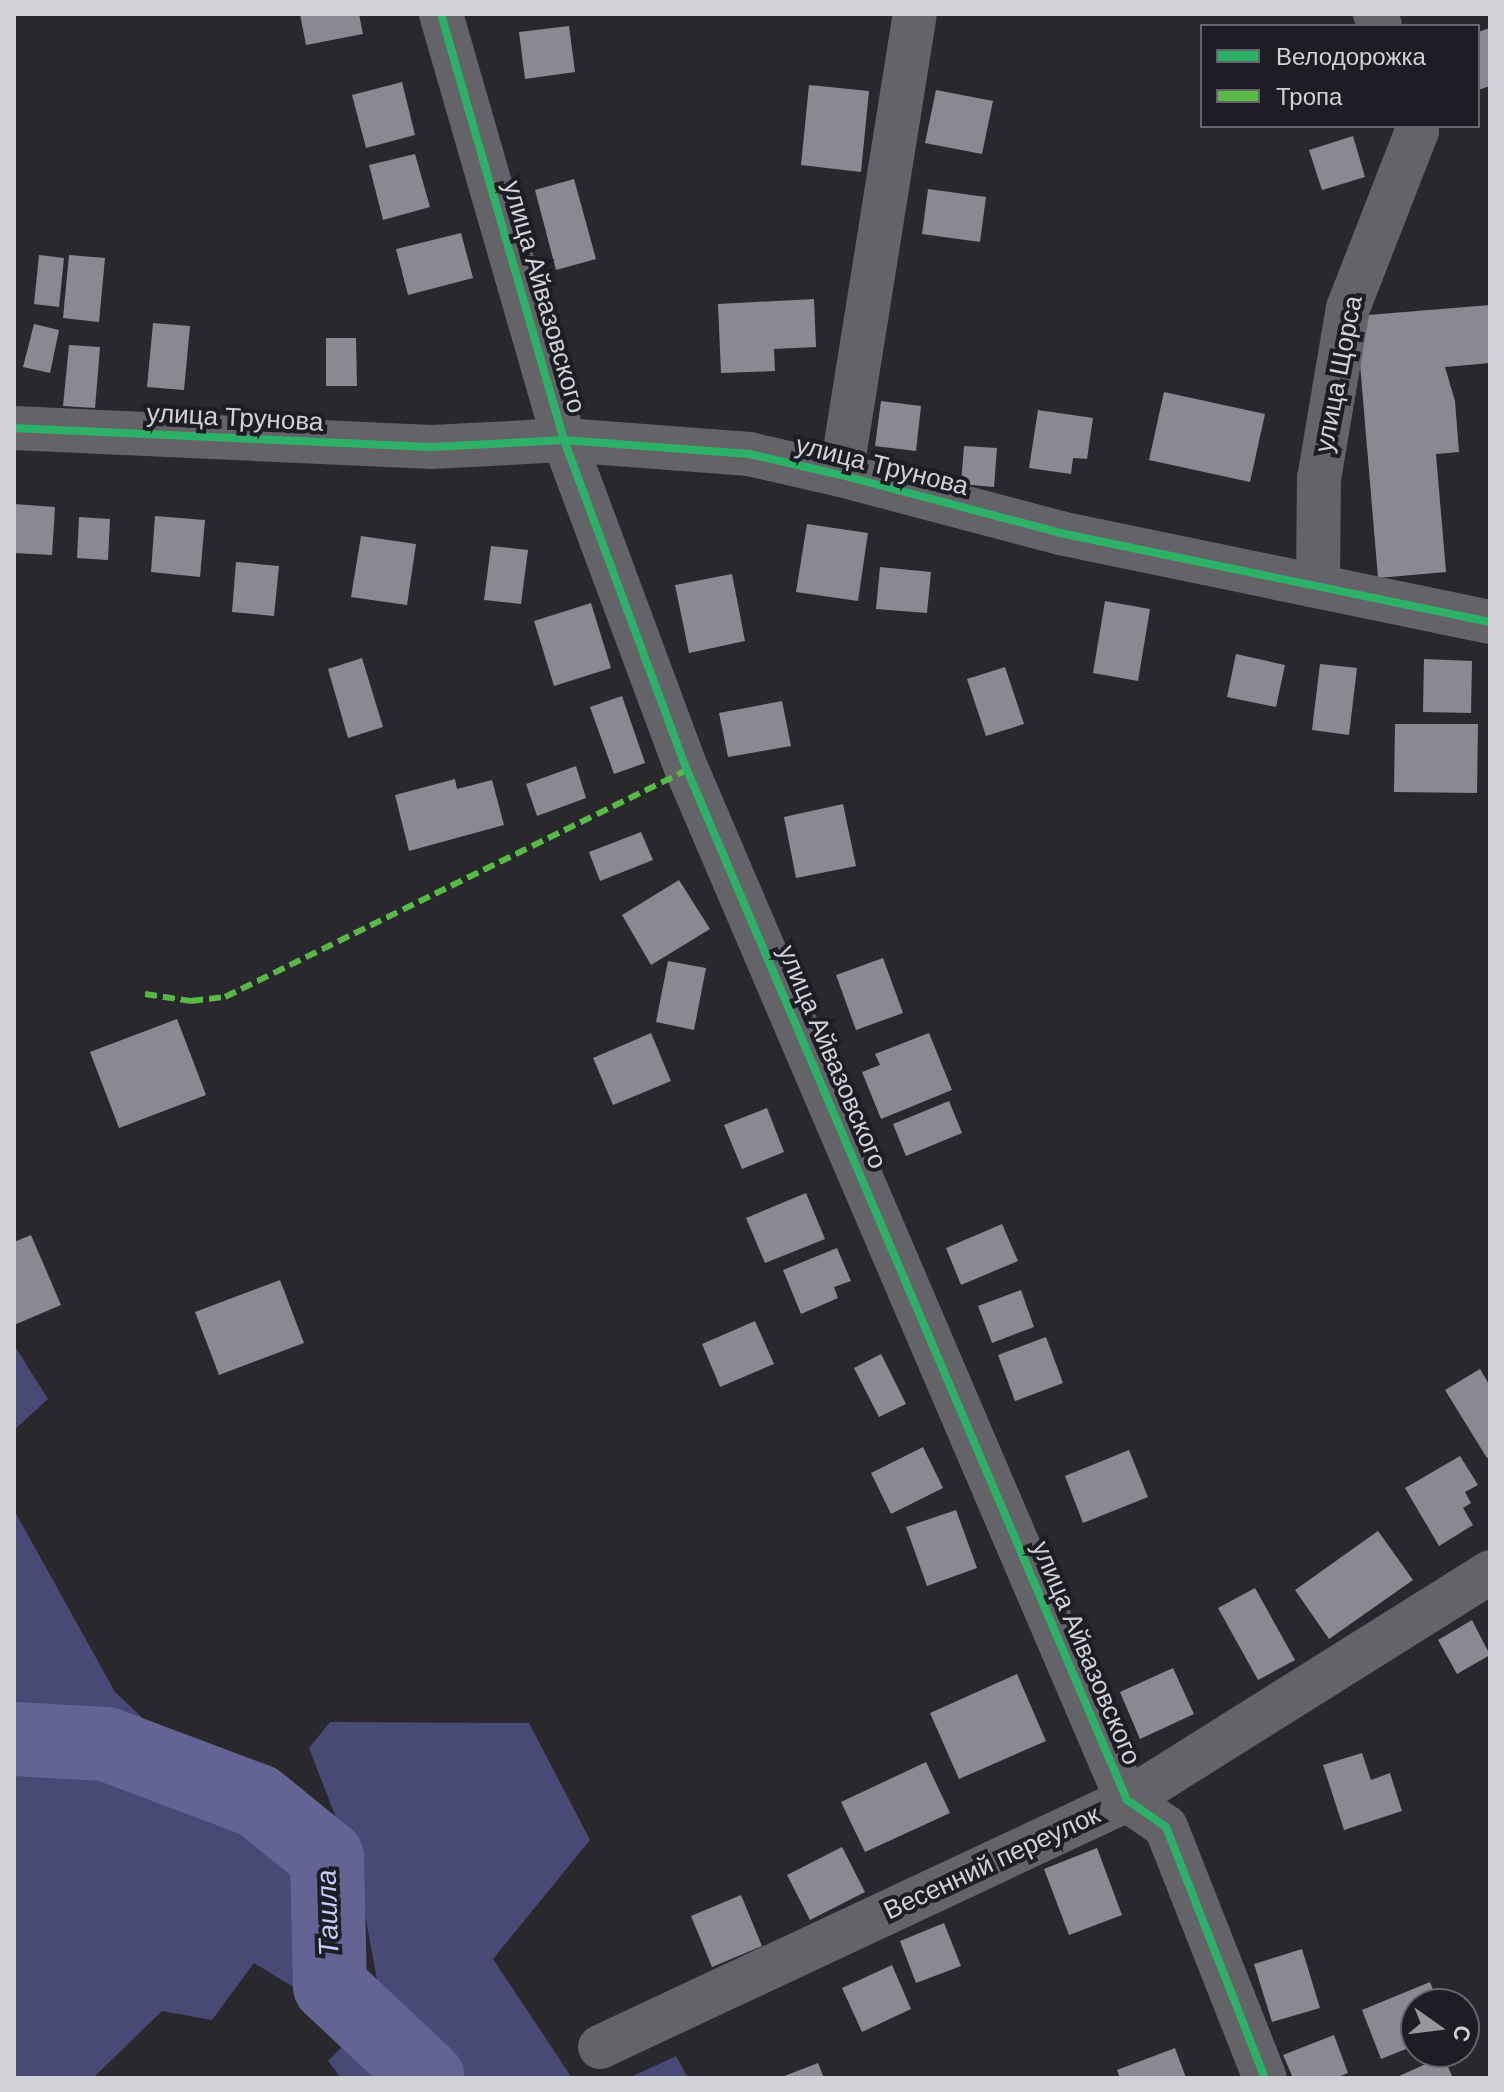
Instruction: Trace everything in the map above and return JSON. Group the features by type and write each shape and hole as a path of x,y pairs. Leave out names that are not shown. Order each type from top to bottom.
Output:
{"street":[{"name":"улица Айвазовского","path":"441,14 564,440 687,770 1127,1800 1166,1827 1265,2078"},
{"path":"841,475 915,14"},
{"name":"улица Щорса","path":"1318,585 1319,479 1348,308 1416,128"},
{"name":"улица Трунова","path":"14,428 432,447 564,440 749,454 1060,533 1490,622"},
{"name":"Весенний переулок","path":"600,2047 1127,1800 1490,1572"}],"shaded area":[{"path":"14,1345 48,1399 14,1430"},
{"path":"14,1510 115,1692 312,1877 317,1931 300,1991 254,1963 212,2020 162,2011 93,2078 14,2078"},
{"path":"330,1722 529,1723 590,1840 493,1959 572,2078 341,2078 328,2061 382,2006 357,1872 309,1748"},
{"path":"676,2056 688,2078 629,2078"}],"building":[{"path":"300,14 359,14 363,34 306,45"},
{"path":"569,26 575,72 525,79 519,32"},
{"path":"1490,28 1490,86 1480,89 1480,31"},
{"path":"402,82 415,135 366,148 352,95"},
{"path":"809,85 869,91 861,172 801,165"},
{"path":"936,90 993,101 982,154 925,143"},
{"path":"1353,136 1365,177 1322,190 1309,150"},
{"path":"415,154 430,207 383,220 369,165"},
{"path":"574,179 596,259 556,270 535,190"},
{"path":"928,189 986,197 980,242 922,234"},
{"path":"461,233 473,278 408,295 396,249"},
{"path":"39,255 64,258 59,307 34,304"},
{"path":"69,255 105,258 99,322 63,318"},
{"path":"814,299 816,347 774,349 775,371 721,373 718,304"},
{"path":"1490,305 1490,363 1445,367 1455,401 1459,452 1436,454 1446,572 1378,578 1356,316"},
{"path":"153,323 190,326 184,390 147,387"},
{"path":"34,324 59,330 50,373 23,367"},
{"path":"326,338 356,338 357,386 326,386"},
{"path":"69,345 100,347 95,408 63,406"},
{"path":"1164,392 1265,414 1250,482 1149,460"},
{"path":"881,401 921,406 916,451 875,446"},
{"path":"1038,410 1093,418 1087,459 1073,458 1071,474 1029,468"},
{"path":"964,446 997,448 994,487 961,484"},
{"path":"14,504 55,507 52,555 14,553"},
{"path":"155,516 205,520 200,577 151,572"},
{"path":"79,517 110,519 108,560 77,558"},
{"path":"807,524 868,533 858,601 796,592"},
{"path":"361,536 416,544 407,605 351,597"},
{"path":"491,546 528,550 521,604 484,600"},
{"path":"236,562 279,566 274,616 232,612"},
{"path":"880,567 931,572 927,613 876,609"},
{"path":"732,574 745,641 689,653 675,585"},
{"path":"1105,601 1150,609 1138,681 1093,673"},
{"path":"591,603 611,668 554,686 534,621"},
{"path":"1236,654 1285,665 1276,707 1227,697"},
{"path":"362,658 383,727 348,738 328,669"},
{"path":"1424,659 1472,661 1471,713 1423,712"},
{"path":"1320,664 1357,668 1349,735 1312,730"},
{"path":"1005,667 1024,724 986,736 967,679"},
{"path":"622,696 645,763 614,774 590,707"},
{"path":"782,701 791,746 728,757 719,713"},
{"path":"1395,724 1478,724 1477,793 1394,792"},
{"path":"576,766 586,798 537,816 526,784"},
{"path":"455,779 457,789 492,780 504,825 409,851 395,795"},
{"path":"843,804 856,866 796,878 784,817"},
{"path":"641,832 653,860 600,881 589,852"},
{"path":"679,880 710,929 651,965 622,915"},
{"path":"883,958 903,1013 856,1030 836,975"},
{"path":"668,961 706,968 694,1030 656,1022"},
{"path":"177,1019 206,1095 119,1128 90,1052"},
{"path":"651,1033 671,1081 613,1105 593,1058"},
{"path":"929,1033 952,1090 881,1119 862,1072 880,1065 875,1054"},
{"path":"949,1101 962,1133 906,1156 893,1124"},
{"path":"767,1108 784,1152 742,1169 724,1125"},
{"path":"806,1193 825,1239 765,1263 746,1218"},
{"path":"1002,1224 1018,1261 961,1285 946,1248"},
{"path":"31,1235 61,1305 14,1325 14,1242"},
{"path":"837,1248 851,1281 834,1287 838,1298 801,1314 783,1270"},
{"path":"280,1280 304,1343 219,1375 195,1312"},
{"path":"1021,1290 1034,1327 992,1343 978,1306"},
{"path":"755,1321 774,1364 720,1387 702,1344"},
{"path":"1046,1337 1063,1383 1015,1401 998,1355"},
{"path":"881,1354 906,1404 879,1417 854,1368"},
{"path":"1480,1369 1490,1386 1490,1456 1487,1458 1445,1390"},
{"path":"923,1447 943,1488 891,1514 871,1473"},
{"path":"1129,1450 1148,1497 1083,1523 1065,1476"},
{"path":"1460,1456 1478,1485 1465,1492 1471,1503 1463,1508 1473,1525 1439,1546 1405,1488"},
{"path":"956,1510 977,1568 927,1586 906,1527"},
{"path":"1378,1531 1413,1580 1329,1639 1295,1590"},
{"path":"1255,1588 1295,1660 1258,1680 1218,1608"},
{"path":"1472,1620 1490,1655 1457,1674 1438,1640"},
{"path":"1173,1668 1194,1714 1140,1739 1120,1692"},
{"path":"1017,1674 1046,1741 959,1779 930,1713"},
{"path":"1362,1753 1371,1780 1390,1773 1402,1811 1344,1830 1323,1765"},
{"path":"926,1762 950,1813 865,1852 841,1802"},
{"path":"842,1847 865,1892 810,1920 787,1875"},
{"path":"1097,1848 1122,1915 1069,1935 1044,1869"},
{"path":"741,1895 762,1946 712,1967 691,1916"},
{"path":"944,1923 961,1966 916,1983 900,1941"},
{"path":"1302,1949 1320,2008 1272,2022 1254,1964"},
{"path":"892,1965 911,2009 862,2032 842,1988"},
{"path":"1430,1982 1432,1988 1415,1988"},
{"path":"1400,1994 1400,2051 1381,2059 1362,2010"},
{"path":"1334,2035 1348,2073 1336,2078 1293,2078 1283,2055"},
{"path":"1175,2048 1186,2078 1120,2078 1117,2070"},
{"path":"818,2063 824,2078 779,2078"},
{"path":"1417,2068 1448,2068 1453,2078 1395,2078"}],"waterway":[{"name":"Ташла","path":"14,1739 106,1744 258,1801 327,1857 330,1986 428,2078"}],"marked path":[{"path":"145,994 191,1001 225,997 687,770"}],"cycle path":[{"path":"441,14 564,440 687,770 1127,1800 1166,1827 1265,2078"},
{"path":"14,428 432,447 564,440 749,454 1060,533 1490,622"}]}
